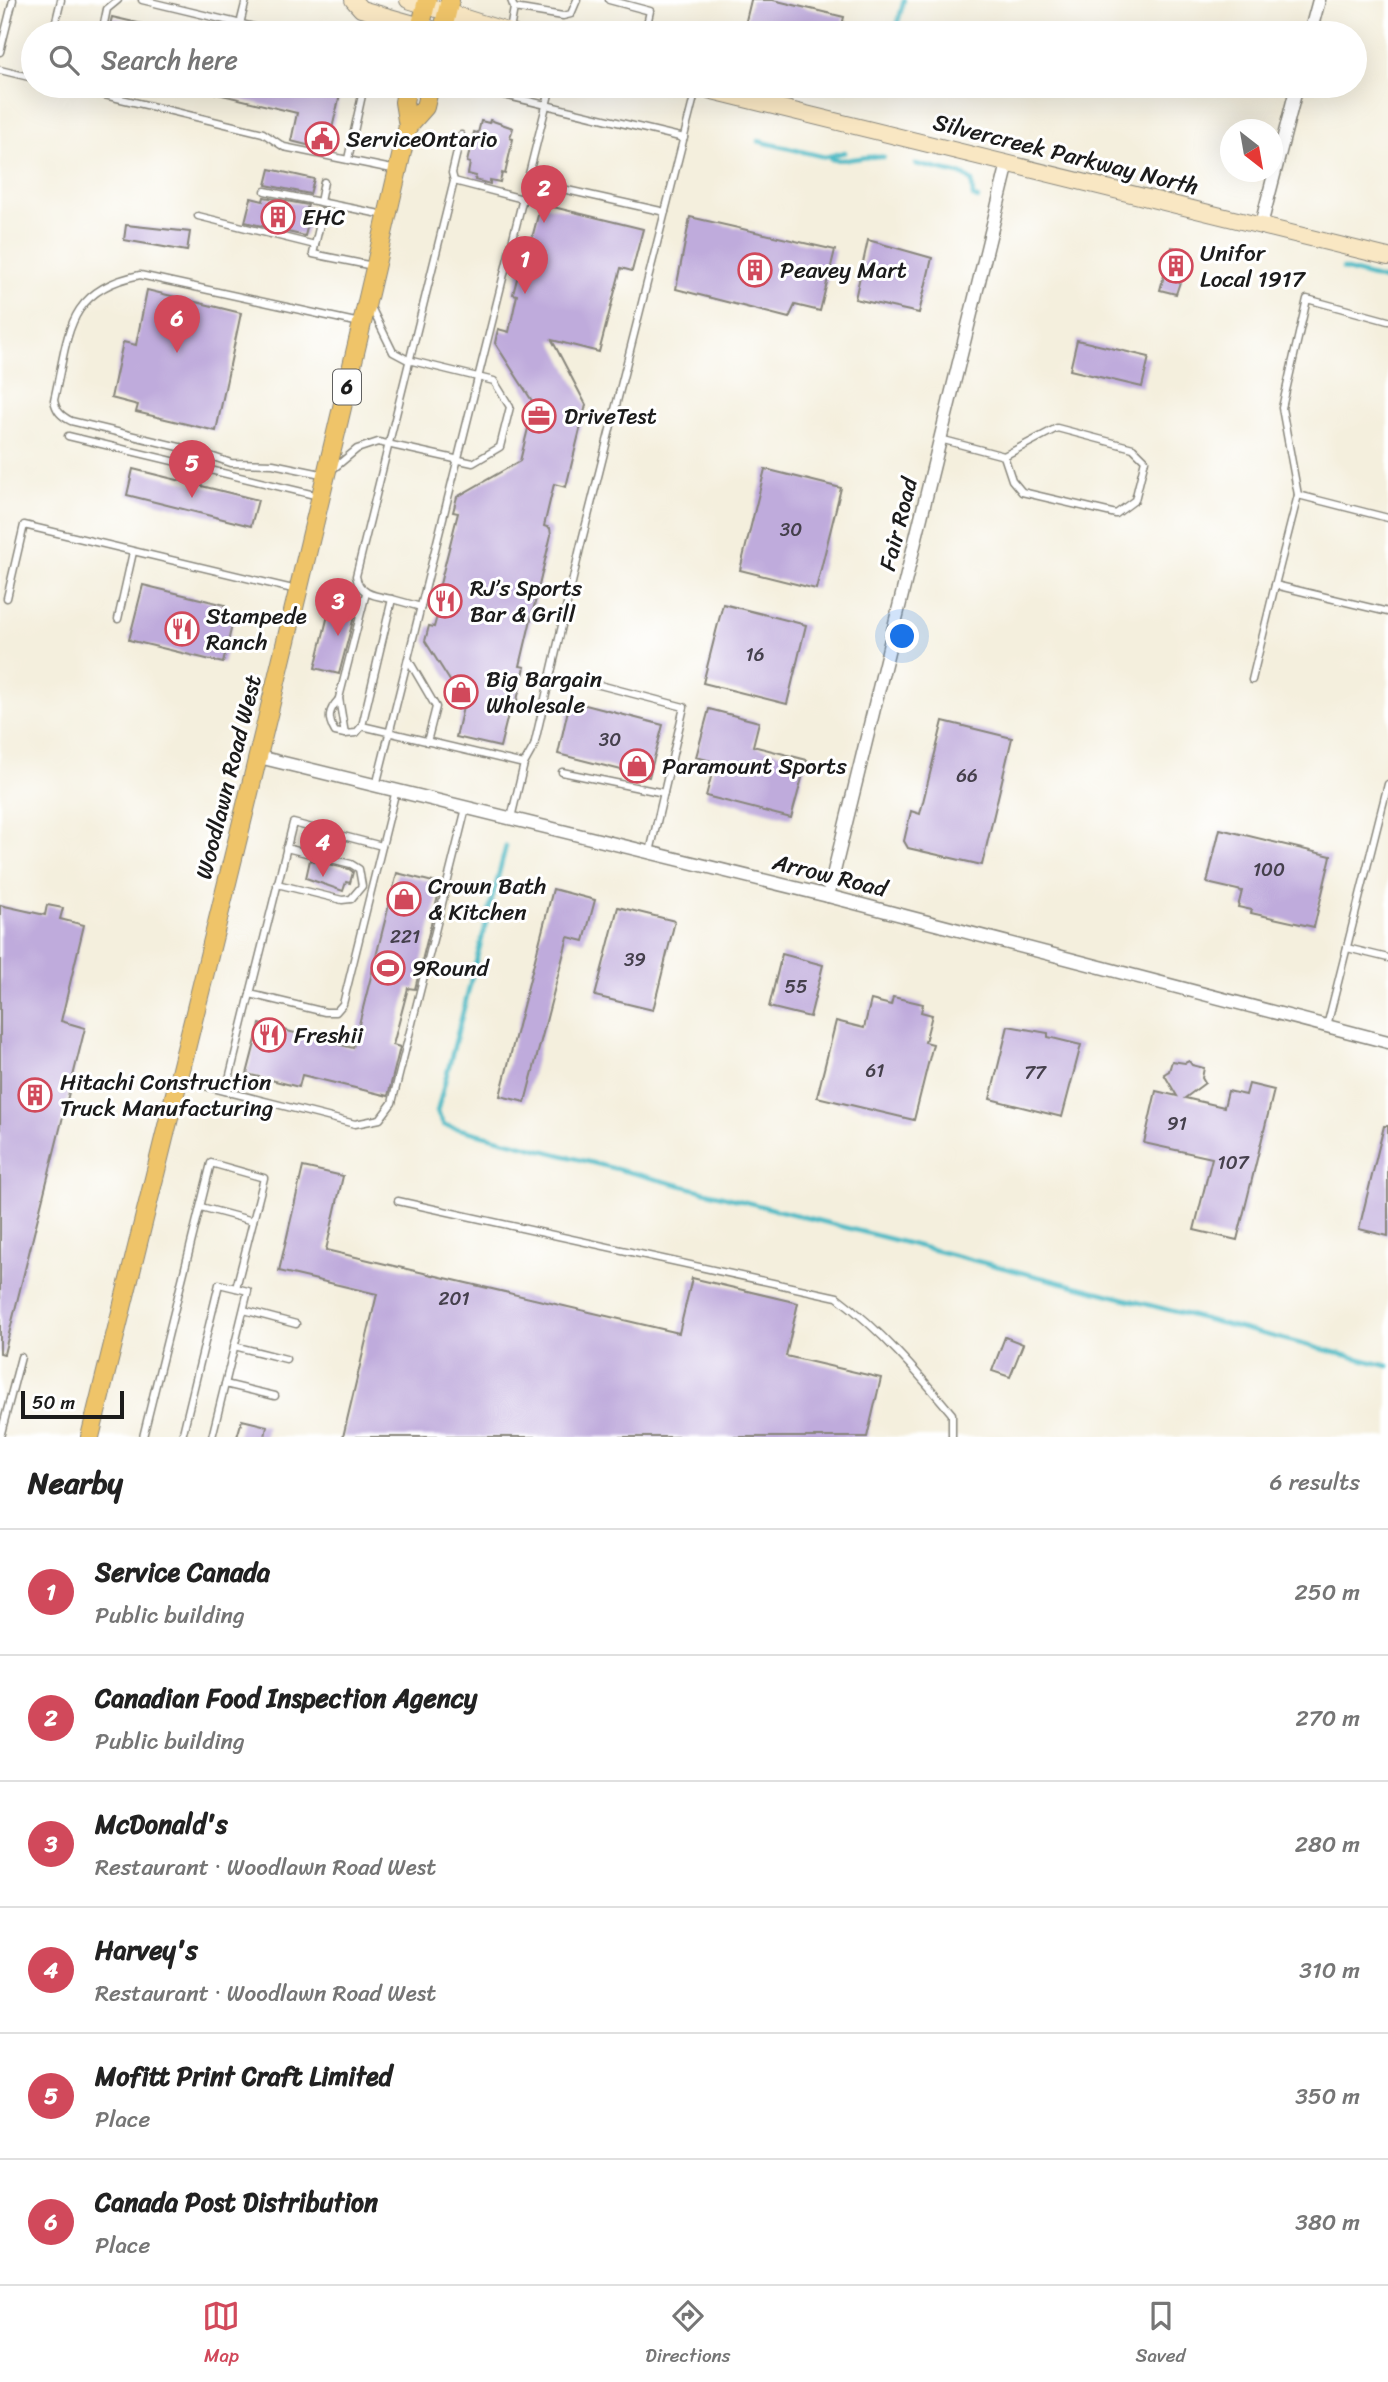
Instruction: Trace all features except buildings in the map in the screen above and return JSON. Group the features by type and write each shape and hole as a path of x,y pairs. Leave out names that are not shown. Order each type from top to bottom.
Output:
{"main road":[{"path":"353,0 361,9 396,21"},
{"path":"408,0 448,6 484,21"},
{"path":"422,21 427,3"},
{"name":"Woodlawn Road West","path":"90,1437 259,757 368,299 408,126 405,98"},
{"name":"Woodlawn Road West","path":"408,126 425,107 427,98"},
{"name":"Silvercreek Parkway North","path":"743,98 1388,257"}],"street":[{"path":"1313,21 1319,0"},
{"path":"1261,225 1294,98"},
{"name":"Fair Road","path":"828,896 1008,163"},
{"name":"Arrow Road","path":"259,757 828,896 1388,1042"}],"lane":[{"path":"0,52 13,0"},
{"path":"56,21 61,0"},
{"path":"104,21 107,9 118,0"},
{"path":"142,0 228,21"},
{"path":"241,21 246,0"},
{"path":"511,0 514,8 512,21"},
{"path":"514,8 563,16 571,14 577,0"},
{"path":"609,0 650,10 648,21"},
{"path":"0,70 21,75"},
{"path":"117,98 263,133 284,147 398,170"},
{"path":"348,159 361,98"},
{"path":"517,98 684,138"},
{"path":"376,786 548,98"},
{"path":"511,818 524,764 534,746 692,98"},
{"path":"421,607 366,593 360,588 356,576 454,181 452,173 461,135"},
{"path":"454,181 523,199"},
{"path":"527,181 664,212"},
{"path":"320,202 324,182"},
{"path":"265,191 387,215"},
{"path":"323,211 313,254 375,266"},
{"path":"198,216 314,245"},
{"path":"362,323 140,275 102,287 85,300 75,314 54,400 58,413 71,421 231,463 273,464 326,475 357,449 378,442 473,463 500,447 510,407 494,381 408,360 393,352 368,299"},
{"path":"1252,680 1297,495 1282,408 1307,299 1388,321"},
{"path":"940,439 1004,456 1057,428 1133,448 1145,460 1135,500 1116,514 1022,492 1012,480 1004,456"},
{"path":"68,436 321,497"},
{"path":"1297,495 1388,518"},
{"path":"7,598 24,525 299,590"},
{"path":"118,619 133,552"},
{"path":"1275,585 1388,612"},
{"path":"366,593 340,698 329,716 335,732 356,733 362,726 392,599"},
{"path":"408,659 436,707 427,742"},
{"path":"588,682 684,707 650,852"},
{"path":"340,698 345,734"},
{"path":"362,726 524,764"},
{"path":"562,772 664,793"},
{"path":"1327,1027 1388,783"},
{"path":"250,994 326,1012 336,1012 343,1004 396,790"},
{"path":"179,1079 355,1124 380,1119 392,1103 466,808"},
{"path":"226,1091 293,823 382,846"},
{"path":"277,884 342,900 351,899 362,886 359,869 351,864 286,848"},
{"path":"1347,948 1388,958"},
{"path":"143,1437 211,1163 264,1178 236,1288"},
{"path":"398,1201 837,1297 863,1317 915,1370 952,1414 952,1437"},
{"path":"201,1207 253,1221"},
{"path":"182,1437 219,1284 248,1291 212,1437"},
{"path":"244,1310 296,1324"},
{"path":"234,1346 286,1359"},
{"path":"0,1437 21,1357"},
{"path":"225,1384 275,1396"}],"waterway":[{"path":"898,21 904,0"},
{"path":"758,141 825,157 845,152"},
{"path":"830,159 884,157"},
{"path":"916,164 964,175 972,181 973,197 978,199"},
{"path":"1343,269 1388,281"},
{"path":"506,846 437,1112 444,1125 1388,1366"}],"place":[{"name":"ServiceOntario","path":"322,139"},
{"name":"EHC","path":"278,217"},
{"name":"Canadian Food Inspection Agency","path":"544,223"},
{"name":"Unifor Local 1917","path":"1176,266"},
{"name":"Peavey Mart","path":"755,270"},
{"name":"Service Canada","path":"525,294"},
{"name":"Canada Post Distribution","path":"177,353"},
{"name":"DriveTest","path":"539,416"},
{"name":"Mofitt Print Craft Limited","path":"192,498"},
{"name":"RJ’s Sports Bar & Grill","path":"445,601"},
{"name":"Stampede Ranch","path":"182,629"},
{"name":"McDonald's","path":"338,636"},
{"name":"Big Bargain Wholesale","path":"461,692"},
{"name":"Paramount Sports","path":"637,766"},
{"name":"Harvey's","path":"323,877"},
{"name":"Crown Bath & Kitchen","path":"404,899"},
{"name":"9Round","path":"388,968"},
{"name":"Freshii","path":"269,1035"},
{"name":"Hitachi Construction Truck Manufacturing","path":"35,1095"}]}
